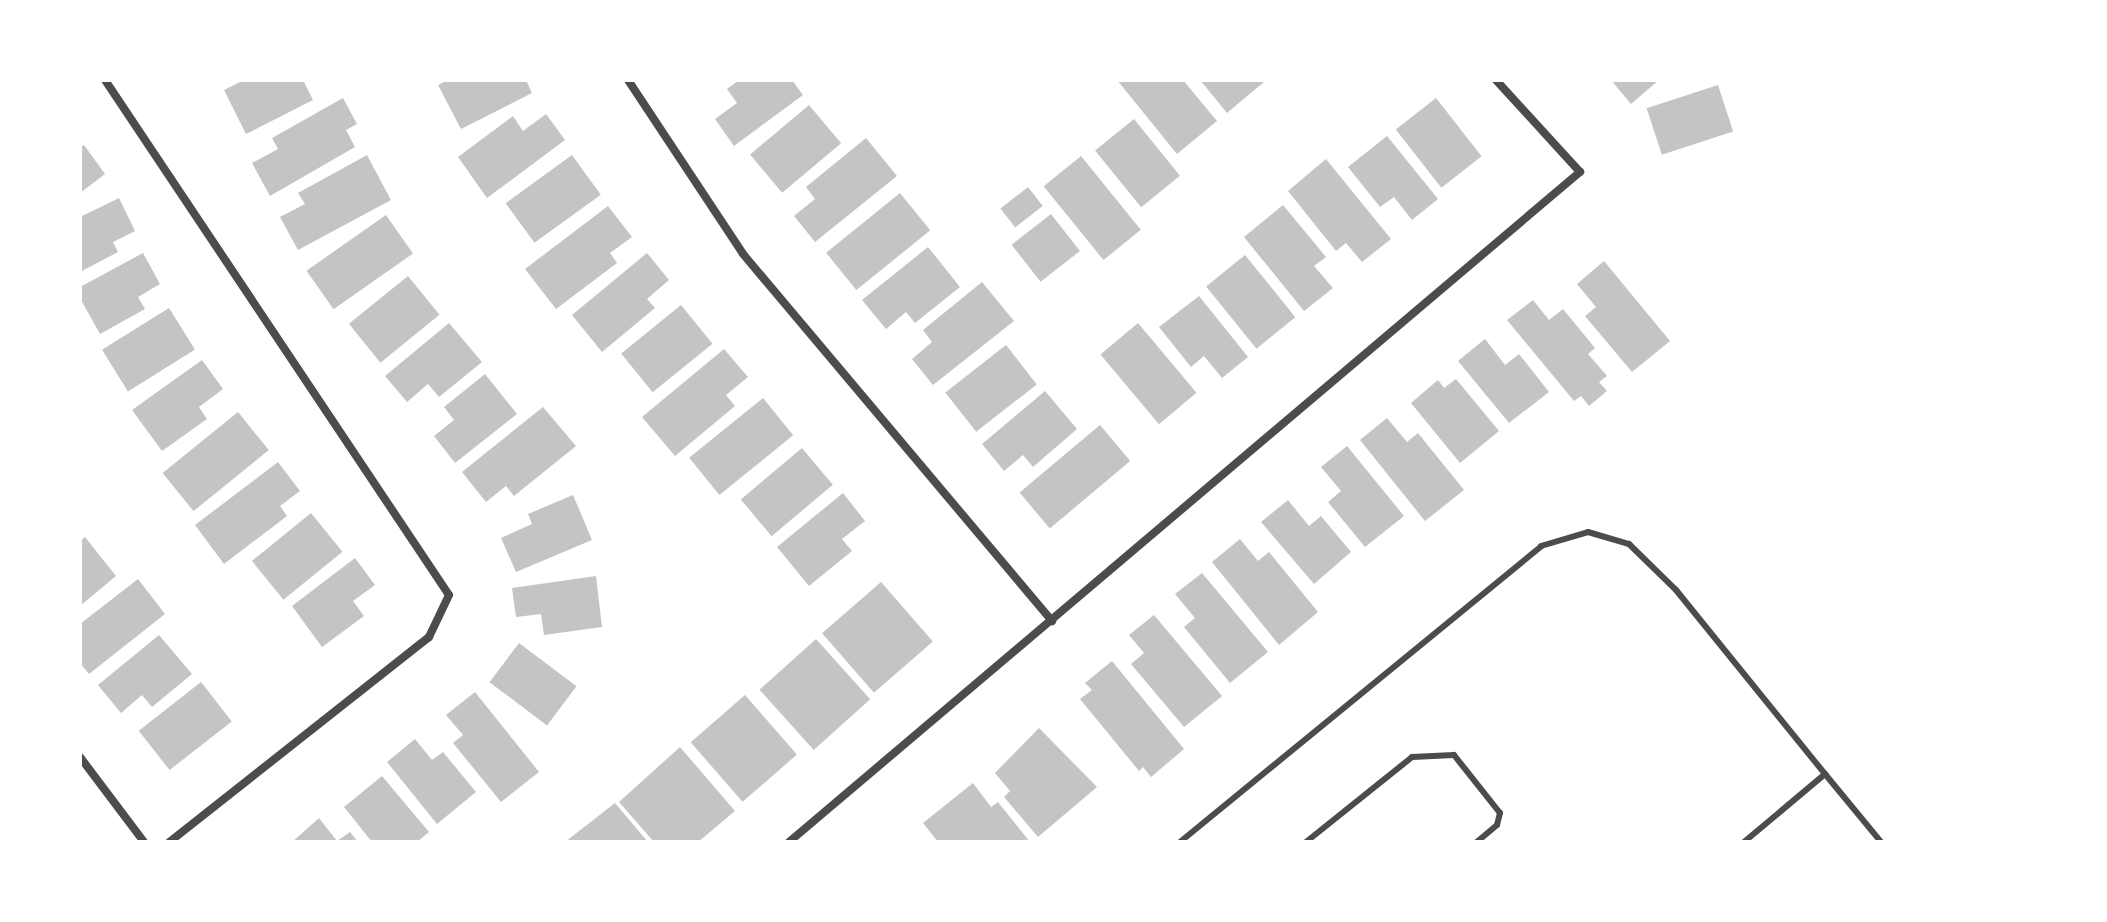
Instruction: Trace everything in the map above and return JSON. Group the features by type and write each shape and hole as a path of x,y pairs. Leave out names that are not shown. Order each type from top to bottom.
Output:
{"street":[{"path":"105,80 449,595 429,637 169,842"},
{"path":"628,80 743,254 1052,621"},
{"path":"789,842 1580,172 1496,80"},
{"path":"80,757 144,842"}],"lane":[{"path":"1180,842 1541,546 1588,532 1629,544 1676,590 1881,842"},
{"path":"1306,842 1412,757 1454,755 1500,813 1497,825 1477,842"},
{"path":"1744,842 1825,774"}],"building":[{"path":"244,80 303,80 313,100 246,134 224,90"},
{"path":"448,80 526,80 532,93 461,129 438,85"},
{"path":"739,80 792,80 803,95 734,146 715,119 737,103 727,89"},
{"path":"1117,80 1183,80 1217,121 1177,154"},
{"path":"1200,80 1262,80 1264,82 1227,113"},
{"path":"1611,80 1659,80 1631,104"},
{"path":"1718,85 1733,132 1662,155 1647,108"},
{"path":"343,98 357,124 346,130 355,147 270,196 252,163 278,149 272,138"},
{"path":"1436,98 1482,156 1441,188 1396,129"},
{"path":"809,105 841,143 782,193 750,154"},
{"path":"546,114 565,140 487,198 458,157 513,116 523,131"},
{"path":"1134,119 1180,176 1141,207 1095,150"},
{"path":"1387,136 1438,199 1412,220 1394,197 1380,207 1348,167"},
{"path":"866,138 897,176 815,242 794,216 815,199 806,187"},
{"path":"84,145 105,174 80,193 80,148"},
{"path":"367,155 391,200 298,250 280,217 305,204 298,193"},
{"path":"572,155 601,195 534,243 506,203"},
{"path":"1081,156 1141,230 1103,260 1044,186"},
{"path":"1326,159 1391,239 1362,262 1346,243 1336,251 1288,191"},
{"path":"1028,187 1043,206 1015,227 1000,209"},
{"path":"900,193 930,230 856,290 826,253"},
{"path":"119,198 135,231 113,242 118,252 80,272 80,217"},
{"path":"1283,205 1326,257 1314,266 1333,288 1304,311 1244,237"},
{"path":"608,206 632,237 610,253 617,263 556,309 525,269"},
{"path":"1051,214 1080,251 1041,282 1012,245"},
{"path":"386,215 413,254 334,309 307,271"},
{"path":"928,247 960,287 915,323 906,312 886,329 862,300"},
{"path":"143,253 160,284 138,297 145,309 100,334 80,298 80,287"},
{"path":"647,253 669,280 647,299 655,308 602,352 572,315"},
{"path":"1245,255 1295,317 1256,349 1206,286"},
{"path":"1604,261 1670,341 1632,372 1585,316 1596,307 1577,284"},
{"path":"408,276 439,315 380,363 349,324"},
{"path":"982,282 1014,321 933,385 912,359 932,342 923,330"},
{"path":"1199,296 1248,357 1222,378 1204,356 1191,367 1159,327"},
{"path":"1533,300 1549,320 1563,309 1595,348 1588,354 1607,376 1599,382 1607,391 1589,406 1581,396 1574,401 1507,320"},
{"path":"681,305 712,344 653,392 621,353"},
{"path":"169,308 195,350 128,391 102,350"},
{"path":"449,323 482,362 439,397 428,384 407,402 385,376"},
{"path":"1138,323 1196,393 1159,424 1100,354"},
{"path":"1485,339 1505,365 1519,354 1549,392 1509,423 1458,361"},
{"path":"1006,345 1037,384 976,432 945,392"},
{"path":"724,349 748,377 726,395 735,406 675,456 642,417"},
{"path":"202,360 223,389 199,407 207,419 162,451 132,410"},
{"path":"485,374 517,414 455,463 434,436 454,420 444,407"},
{"path":"1456,379 1499,431 1460,463 1411,403 1438,380 1444,388"},
{"path":"1045,391 1077,429 1033,467 1023,455 1004,471 982,444"},
{"path":"763,398 793,435 719,495 689,458"},
{"path":"543,407 576,446 514,496 506,486 486,502 462,472"},
{"path":"238,412 269,450 193,511 163,473"},
{"path":"1387,418 1407,442 1418,433 1464,490 1425,521 1360,440"},
{"path":"1100,425 1130,461 1050,528 1020,492"},
{"path":"1347,446 1404,516 1365,547 1328,502 1341,491 1321,467"},
{"path":"802,448 833,485 772,536 741,499"},
{"path":"278,462 300,491 280,506 287,516 224,564 195,525"},
{"path":"843,493 865,521 842,539 852,551 809,586 777,547"},
{"path":"573,495 592,540 516,572 501,538 532,524 528,514"},
{"path":"1288,500 1309,526 1321,516 1351,552 1314,584 1261,522"},
{"path":"311,513 342,552 283,600 252,561"},
{"path":"85,537 116,576 80,606 80,541"},
{"path":"1240,539 1258,561 1269,552 1318,612 1279,645 1212,562"},
{"path":"355,558 375,585 353,601 364,616 322,647 292,606"},
{"path":"1202,573 1268,652 1230,683 1184,627 1195,618 1175,594"},
{"path":"596,576 602,627 544,635 541,614 516,617 512,588"},
{"path":"138,579 165,614 89,674 80,663 80,624"},
{"path":"881,582 933,642 874,693 822,633"},
{"path":"1154,615 1222,696 1184,727 1131,664 1144,653 1129,635"},
{"path":"159,635 192,674 152,707 142,695 121,713 98,685"},
{"path":"816,639 870,699 814,750 760,690"},
{"path":"519,643 577,686 547,725 490,682"},
{"path":"1112,661 1184,749 1151,777 1143,767 1139,771 1080,699 1092,690 1085,683"},
{"path":"201,682 232,721 170,770 139,731"},
{"path":"475,692 539,772 501,802 453,743 463,735 446,715"},
{"path":"745,695 797,755 742,802 691,742"},
{"path":"1039,728 1097,787 1038,837 1004,797 1010,791 995,773"},
{"path":"415,739 432,760 443,752 476,792 437,824 387,762"},
{"path":"680,747 735,811 698,842 654,842 619,802"},
{"path":"382,776 429,832 417,842 372,842 344,807"},
{"path":"973,783 991,807 998,802 1030,842 938,842 923,823"},
{"path":"615,803 648,842 565,842"},
{"path":"319,818 337,841 350,832 358,842 292,842"}]}
